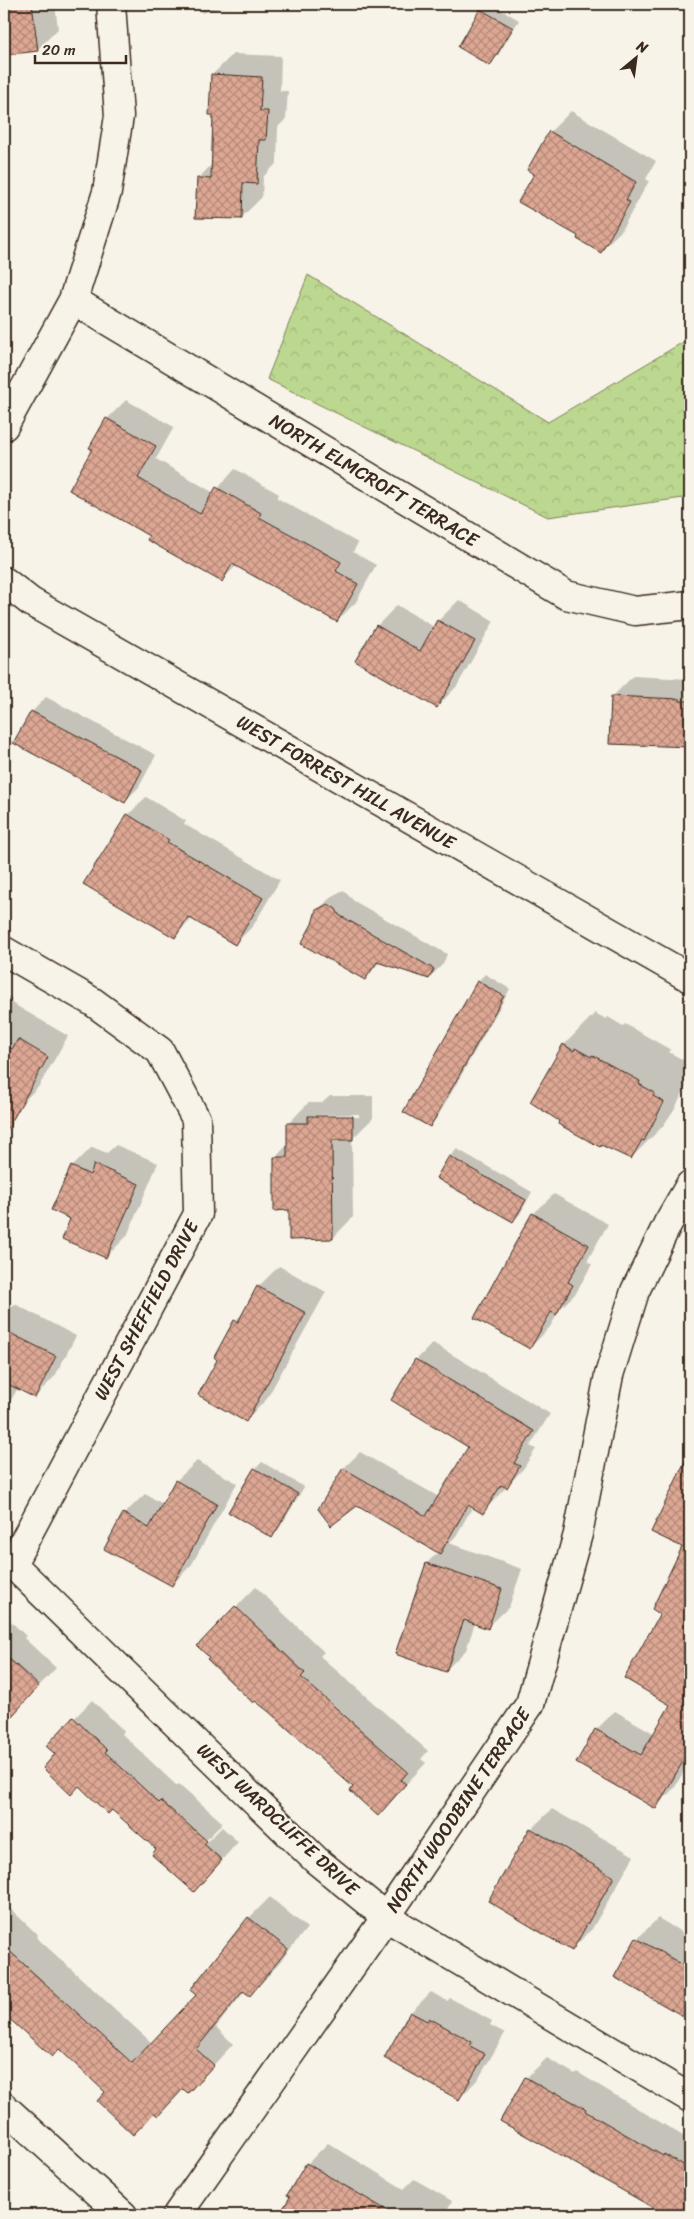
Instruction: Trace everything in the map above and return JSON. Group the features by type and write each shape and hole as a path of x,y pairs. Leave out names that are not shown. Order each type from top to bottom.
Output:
{"street":[{"path":"4,426 73,300 107,192 119,116 110,4"},
{"name":"NORTH ELMCROFT TERRACE","path":"73,300 566,595 635,611 690,605"},
{"name":"WEST FORREST HILL AVENUE","path":"4,582 31,602 690,978"},
{"path":"4,596 31,602"},
{"name":"WEST SHEFFIELD DRIVE","path":"4,951 93,1002 160,1051 196,1119 198,1214 8,1560"},
{"name":"NORTH WOODBINE TERRACE","path":"177,2215 386,1917 530,1704 578,1534 609,1375 636,1291 668,1223 690,1185"},
{"name":"WEST WARDCLIFFE DRIVE","path":"8,1560 316,1860 386,1917 690,2098"},
{"path":"4,2107 123,2215"}],"green space":[{"path":"5,124 7,245 4,245"},
{"path":"308,275 548,422 690,338 690,497 548,517 267,379"}],"building":[{"path":"4,4 32,4 38,51 4,55"},
{"path":"480,9 513,28 490,66 458,47"},
{"path":"211,74 262,77 260,111 268,111 266,140 259,140 257,184 243,183 242,219 195,218 197,178 211,179 213,115 209,115"},
{"path":"549,131 636,182 626,200 630,202 601,253 577,239 578,236 518,202 534,174 527,170"},
{"path":"106,418 156,446 138,478 200,514 216,487 261,513 259,517 341,562 336,571 358,584 337,622 232,564 222,582 147,540 149,536 69,490 92,449 89,448"},
{"path":"437,620 475,641 437,708 355,661 376,625 420,651"},
{"path":"611,696 690,701 690,747 609,744"},
{"path":"31,711 142,770 125,803 13,743"},
{"path":"127,814 169,840 167,842 263,898 235,945 188,917 175,938 83,884"},
{"path":"328,904 336,909 339,915 434,969 429,979 377,962 365,980 301,944 312,924 316,910"},
{"path":"477,981 504,996 430,1127 403,1112"},
{"path":"18,1039 48,1057 4,1135 4,1044 12,1049"},
{"path":"563,1044 574,1051 575,1048 591,1057 592,1055 640,1081 639,1084 655,1093 653,1096 664,1102 644,1141 642,1140 631,1159 601,1145 600,1147 558,1124 559,1121 530,1102"},
{"path":"308,1116 353,1116 353,1140 332,1140 333,1239 289,1240 289,1210 274,1211 274,1157 287,1157 287,1123 308,1123"},
{"path":"449,1156 526,1200 513,1222 436,1178"},
{"path":"94,1164 139,1184 106,1258 62,1239 70,1219 51,1210 71,1166 90,1175"},
{"path":"532,1213 589,1245 568,1282 573,1285 556,1315 551,1312 530,1349 474,1318"},
{"path":"257,1286 306,1313 246,1422 198,1395 217,1360 214,1357 234,1320 238,1322"},
{"path":"4,1330 56,1356 35,1398 4,1382"},
{"path":"415,1359 534,1431 514,1463 520,1466 507,1488 501,1485 483,1514 468,1505 440,1554 357,1506 331,1526 318,1509 343,1468 426,1516 468,1447 391,1400"},
{"path":"690,1451 690,1749 656,1809 576,1763 595,1729 641,1755 670,1705 624,1678 660,1614 652,1609 682,1547 651,1532"},
{"path":"254,1468 298,1494 272,1538 228,1512"},
{"path":"175,1480 217,1504 172,1586 104,1549 123,1513 149,1528"},
{"path":"426,1563 502,1589 488,1629 464,1620 446,1672 395,1654"},
{"path":"235,1606 305,1673 301,1677 408,1772 401,1780 406,1784 378,1816 350,1791 353,1787 268,1711 255,1701 253,1703 207,1659 209,1657 197,1646"},
{"path":"4,1654 39,1686 4,1725"},
{"path":"73,1717 107,1750 105,1752 159,1803 161,1801 207,1841 204,1844 222,1860 194,1892 152,1855 156,1849 112,1810 108,1814 79,1786 71,1795 43,1768 55,1754 46,1746"},
{"path":"530,1828 614,1877 572,1951 488,1901"},
{"path":"248,1917 288,1949 250,1996 243,1991 196,2049 214,2065 188,2093 183,2089 158,2116 154,2113 133,2135 97,2101 105,2092 59,2049 52,2057 4,2014 4,1946 132,2063 196,1995 190,1990"},
{"path":"636,1938 690,1969 690,2020 614,1977"},
{"path":"410,2012 427,2021 429,2018 472,2042 470,2046 485,2054 459,2100 384,2058"},
{"path":"525,2077 554,2094 555,2092 586,2109 585,2111 663,2156 664,2154 690,2169 690,2215 666,2215 500,2121"},
{"path":"306,2163 395,2215 279,2215 290,2197 287,2195"}]}
